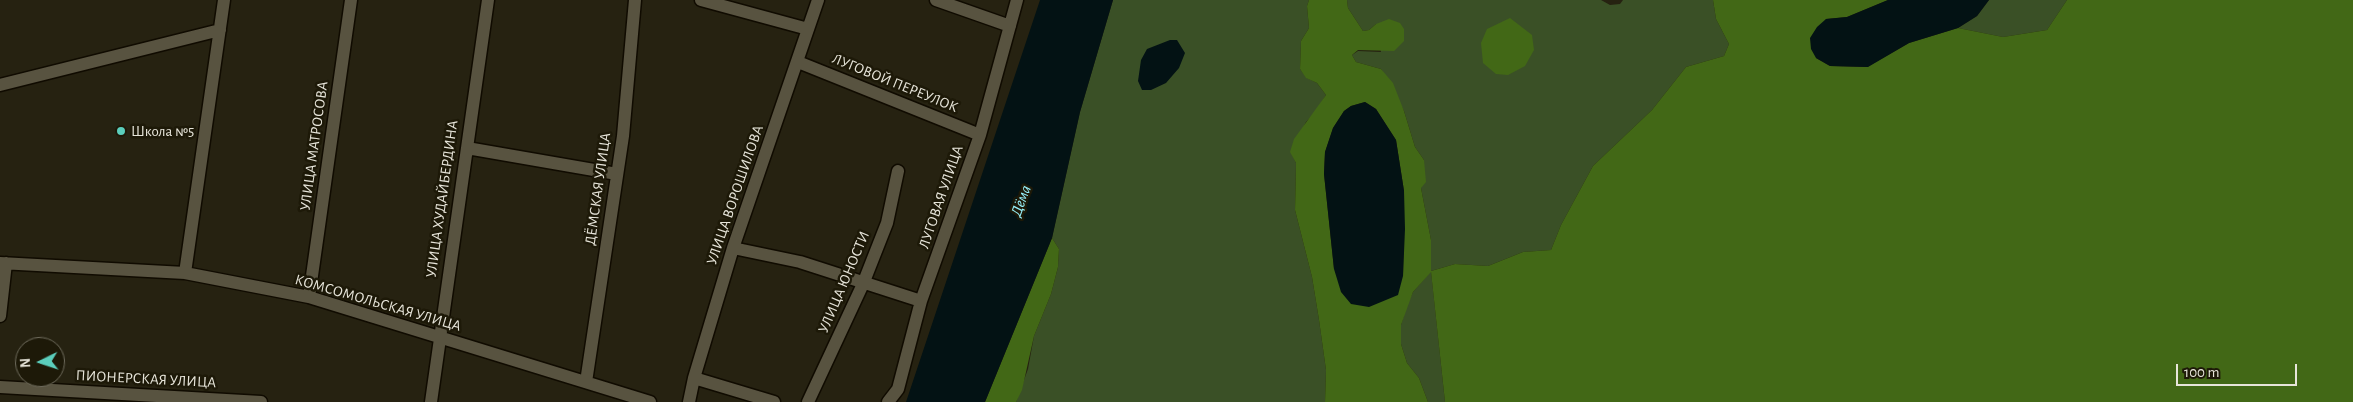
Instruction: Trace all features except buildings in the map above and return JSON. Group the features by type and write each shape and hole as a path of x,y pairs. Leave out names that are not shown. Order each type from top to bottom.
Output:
{"street":[{"path":"185,274 224,0"},
{"name":"УЛИЦА МАТРОСОВА","path":"309,297 351,0"},
{"name":"УЛИЦА ХУДАЙБЕРДИНА","path":"431,402 488,0"},
{"name":"ДЁМСКАЯ УЛИЦА","path":"586,382 623,136 635,0"},
{"path":"701,0 720,3 808,30"},
{"name":"УЛИЦА ВОРОШИЛОВА","path":"690,402 694,378 733,248 818,0"},
{"path":"936,0 1010,26"},
{"name":"ЛУГОВАЯ УЛИЦА","path":"888,402 898,389 921,301 980,135 1017,0"},
{"path":"0,85 220,30"},
{"name":"ЛУГОВОЙ ПЕРЕУЛОК","path":"798,62 980,135"},
{"path":"467,148 617,174"},
{"name":"УЛИЦА ЮНОСТИ","path":"808,402 863,284 887,223 898,171"},
{"path":"733,248 800,262 863,284 921,301"},
{"path":"0,316 3,263"},
{"name":"КОМСОМОЛЬСКАЯ УЛИЦА","path":"3,263 185,274 309,297 650,402"},
{"path":"694,378 774,402"},
{"name":"ПИОНЕРСКАЯ УЛИЦА","path":"0,387 261,402"}],"green space":[{"path":"1113,0 1309,0 1307,6 1309,28 1301,41 1300,69 1307,78 1317,83 1326,95 1306,122 1291,152 1296,163 1295,210 1312,277 1326,370 1325,402 1016,402 1028,369 1034,336 1051,294 1058,267 1059,249 1052,238 1080,112"},
{"path":"1309,0 1347,0 1348,8 1363,31 1369,30 1376,24 1389,19 1400,23 1404,29 1404,41 1394,51 1358,50 1352,55 1356,62 1381,69 1393,83 1415,147 1424,160 1426,182 1421,188 1431,240 1431,271 1455,264 1488,266 1523,252 1551,250 1561,225 1593,166 1652,110 1686,67 1724,56 1729,44 1716,19 1713,0 1888,0 1847,17 1826,19 1816,58 1830,66 1867,67 1909,43 1958,28 2003,37 2047,30 2067,0 2353,0 2353,402 1445,402 1431,272 1413,292 1401,325 1401,344 1407,363 1419,378 1428,402 1325,402 1326,370 1319,320 1312,277 1295,210 1296,163 1290,152 1294,139 1326,95 1317,83 1306,78 1300,69 1301,41 1309,28 1307,6","holes":["1365,102 1376,109 1396,140 1404,191 1403,276 1334,269 1324,174 1325,152 1333,128 1344,111 1351,106"]},
{"path":"1347,0 1601,0 1610,5 1620,4 1623,0 1713,0 1716,19 1729,44 1724,56 1686,67 1652,110 1593,166 1561,225 1551,250 1523,252 1488,266 1455,264 1431,271 1431,240 1421,188 1424,160 1415,147 1404,111 1381,69 1356,62 1352,55 1358,51 1381,52 1376,24 1369,30 1363,31 1348,8"},
{"path":"1989,0 2067,0 2047,30 2003,37 1958,28 1977,16"},
{"path":"1510,18 1532,35 1534,50 1525,66 1508,75 1496,74 1483,63 1481,43 1487,29"},
{"path":"1052,238 1059,249 1058,267 1051,294 1034,336 1022,390 1016,402 985,402"},
{"path":"1431,271 1445,402 1428,402 1419,378 1407,363 1401,344 1401,325 1407,305 1413,292"}],"water":[{"name":"Дёма","path":"1040,0 1113,0 1080,112 1052,238 985,402 906,402"},
{"path":"1888,0 1989,0 1977,16 1958,28 1909,43 1868,67 1830,66 1816,58 1811,49 1810,38 1817,27 1826,19 1847,17"},
{"path":"1170,40 1177,40 1185,53 1179,68 1166,83 1151,90 1142,90 1138,81 1141,60 1147,49"},
{"path":"1365,102 1376,109 1396,140 1404,191 1405,229 1403,276 1398,295 1369,307 1351,304 1341,292 1334,269 1324,174 1325,152 1333,128 1344,111 1351,106"}],"place":[{"name":"Школа №5","path":"121,131"}]}
